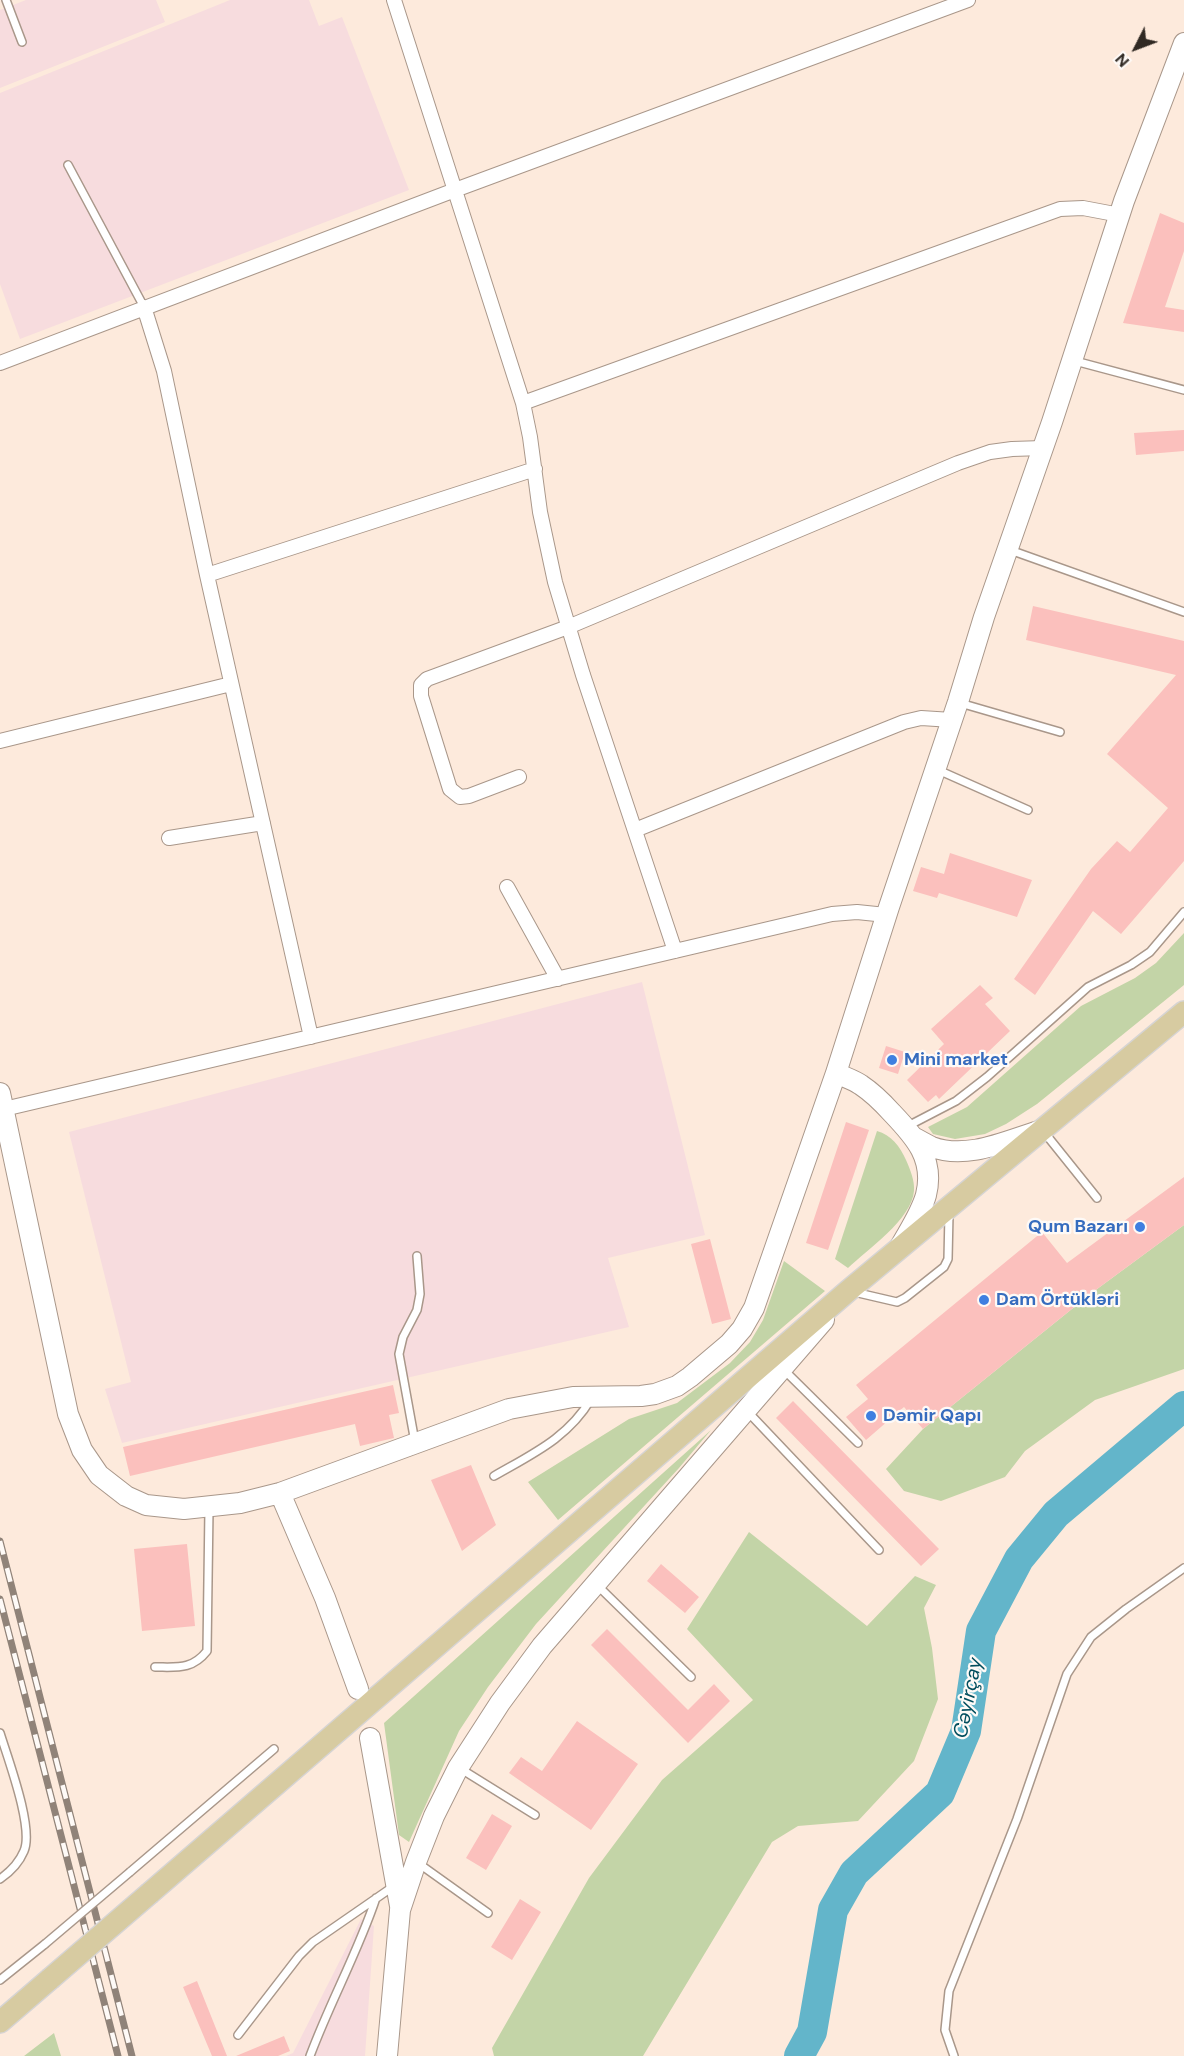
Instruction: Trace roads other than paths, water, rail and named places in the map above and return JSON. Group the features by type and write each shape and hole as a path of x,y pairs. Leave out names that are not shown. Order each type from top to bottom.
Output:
{"main road":[{"path":"2,1101 68,1414 82,1450 99,1475 126,1496 146,1505 184,1509 240,1503 280,1493 509,1409 573,1397 648,1395 677,1386 729,1344 742,1329 754,1308 836,1073 984,617 1120,215 1184,43"},
{"path":"0,2022 848,1291 1184,1012"},
{"path":"836,1073 861,1085 879,1099 910,1132 933,1147 958,1151 982,1149 1042,1130"},
{"path":"897,1251 918,1216 926,1194 928,1178 925,1159 910,1132"},
{"path":"387,2056 400,1910 434,1816 459,1768 507,1693 542,1646 848,1291"},
{"path":"280,1493 325,1598 358,1689"},
{"path":"370,1738 400,1910"}],"street":[{"path":"394,0 523,403 540,512 550,559 582,675 675,951"},
{"path":"0,363 455,190 968,0"},
{"path":"523,403 1060,209 1083,208 1120,215"},
{"path":"144,307 164,371 231,684 311,1037"},
{"path":"519,777 469,796 460,797 450,789 421,696 421,686 427,679 568,627 958,463 990,452 1043,448"},
{"path":"207,575 535,470"},
{"path":"0,741 231,684"},
{"path":"635,830 904,722 955,711"},
{"path":"169,838 263,823"},
{"path":"507,886 558,979"},
{"path":"2,1101 311,1037 832,914 857,912 886,915"}],"lane":[{"path":"6,0 22,42"},
{"path":"68,165 144,307"},
{"path":"1072,360 1184,390"},
{"path":"1008,549 1184,612"},
{"path":"955,711 1060,732"},
{"path":"935,769 1028,810"},
{"path":"910,1132 987,1077 1088,987 1131,965 1150,952 1184,912"},
{"path":"1042,1130 1097,1198"},
{"path":"848,1291 897,1302 905,1299 944,1267 948,1259 949,1207"},
{"path":"415,1445 399,1354 403,1337 417,1310 420,1294 417,1256"},
{"path":"783,1368 858,1443"},
{"path":"494,1476 546,1446 566,1431 582,1414 592,1397"},
{"path":"746,1410 879,1550"},
{"path":"154,1668 184,1667 199,1662 207,1652 209,1507"},
{"path":"954,2056 945,2030 949,1992 1017,1819 1067,1674 1091,1637 1184,1568"},
{"path":"595,1584 691,1677"},
{"path":"0,1733 27,1825 25,1850 12,1870 0,1879"},
{"path":"0,1980 274,1749"},
{"path":"459,1768 535,1815"},
{"path":"416,1862 488,1913"},
{"path":"238,2035 299,1956 326,1932 396,1884"},
{"path":"310,2056 319,2031 364,1934 376,1898"}],"waterway":[{"name":"Cəyirçay","path":"799,2056 812,2032 833,1910 854,1873 940,1793 966,1731 981,1631 1019,1559 1056,1514 1184,1406"}],"railway":[{"path":"0,1541 132,2056"},
{"path":"0,1599 118,2056"}],"place":[{"name":"Mini market","path":"892,1060"},
{"name":"Qum Bazarı","path":"1140,1227"},
{"name":"Dam Örtükləri","path":"984,1300"},
{"name":"Dəmir Qapı","path":"871,1416"}]}
